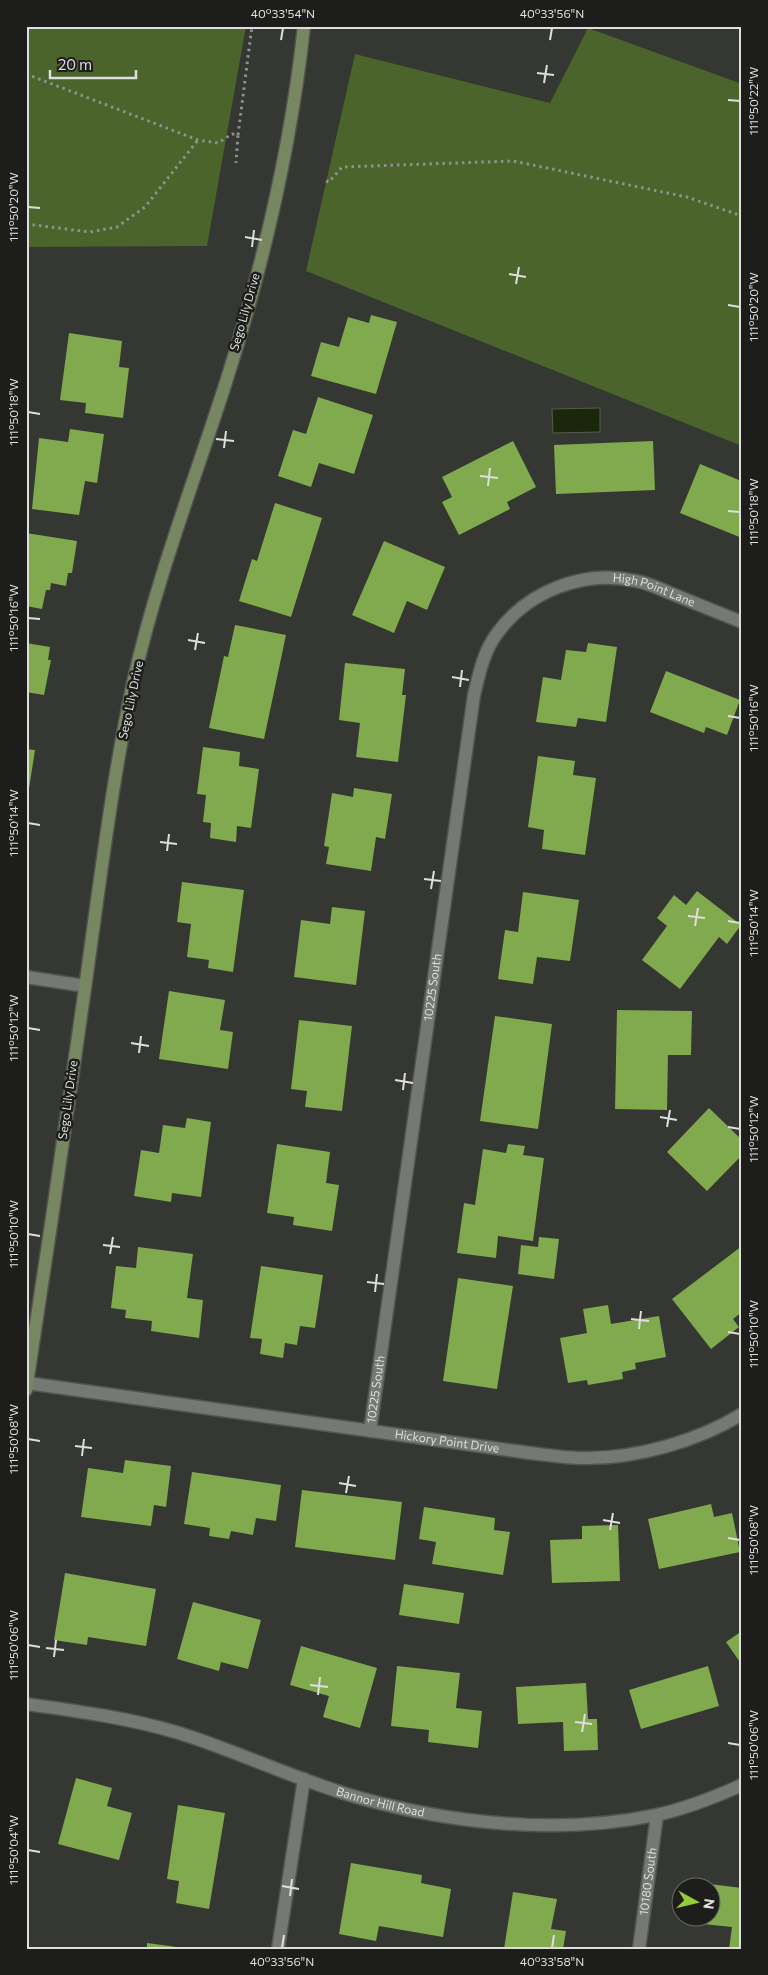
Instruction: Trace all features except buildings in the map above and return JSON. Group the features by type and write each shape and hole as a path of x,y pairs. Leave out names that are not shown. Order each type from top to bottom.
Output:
{"street":[{"name":"Sego Lily Drive","path":"27,1387 113,784 134,682 159,580 226,381 256,276 287,144 298,87 304,26"},
{"name":"High Point Lane","path":"564,584 588,578 612,576 638,581 742,622"},
{"name":"10225 South","path":"370,1431 476,688 481,664 496,636 523,608 538,596 564,584"},
{"path":"26,978 85,986"},
{"name":"Hickory Point Drive","path":"27,1387 530,1453 584,1458 635,1453 682,1441 725,1424 742,1414"},
{"name":"Bannor Hill Road","path":"26,1704 92,1714 178,1733 360,1798 417,1811 474,1820 534,1826 596,1824 657,1815 716,1796 742,1785"},
{"path":"278,1949 304,1779"},
{"name":"10180 South","path":"639,1949 657,1815"}],"path":[{"path":"236,163 252,26"},
{"path":"26,74 198,140 218,144 232,134 238,135"},
{"path":"26,224 90,232 118,227 144,207 198,140"},
{"path":"326,181 328,182 342,167 513,161 687,197 742,216"}],"green space":[{"path":"26,26 246,26 207,246 26,247"},
{"path":"588,28 742,84 742,446 306,271 355,54 550,103"}],"shaded area":[{"path":"600,408 600,432 553,433 552,409"}]}
